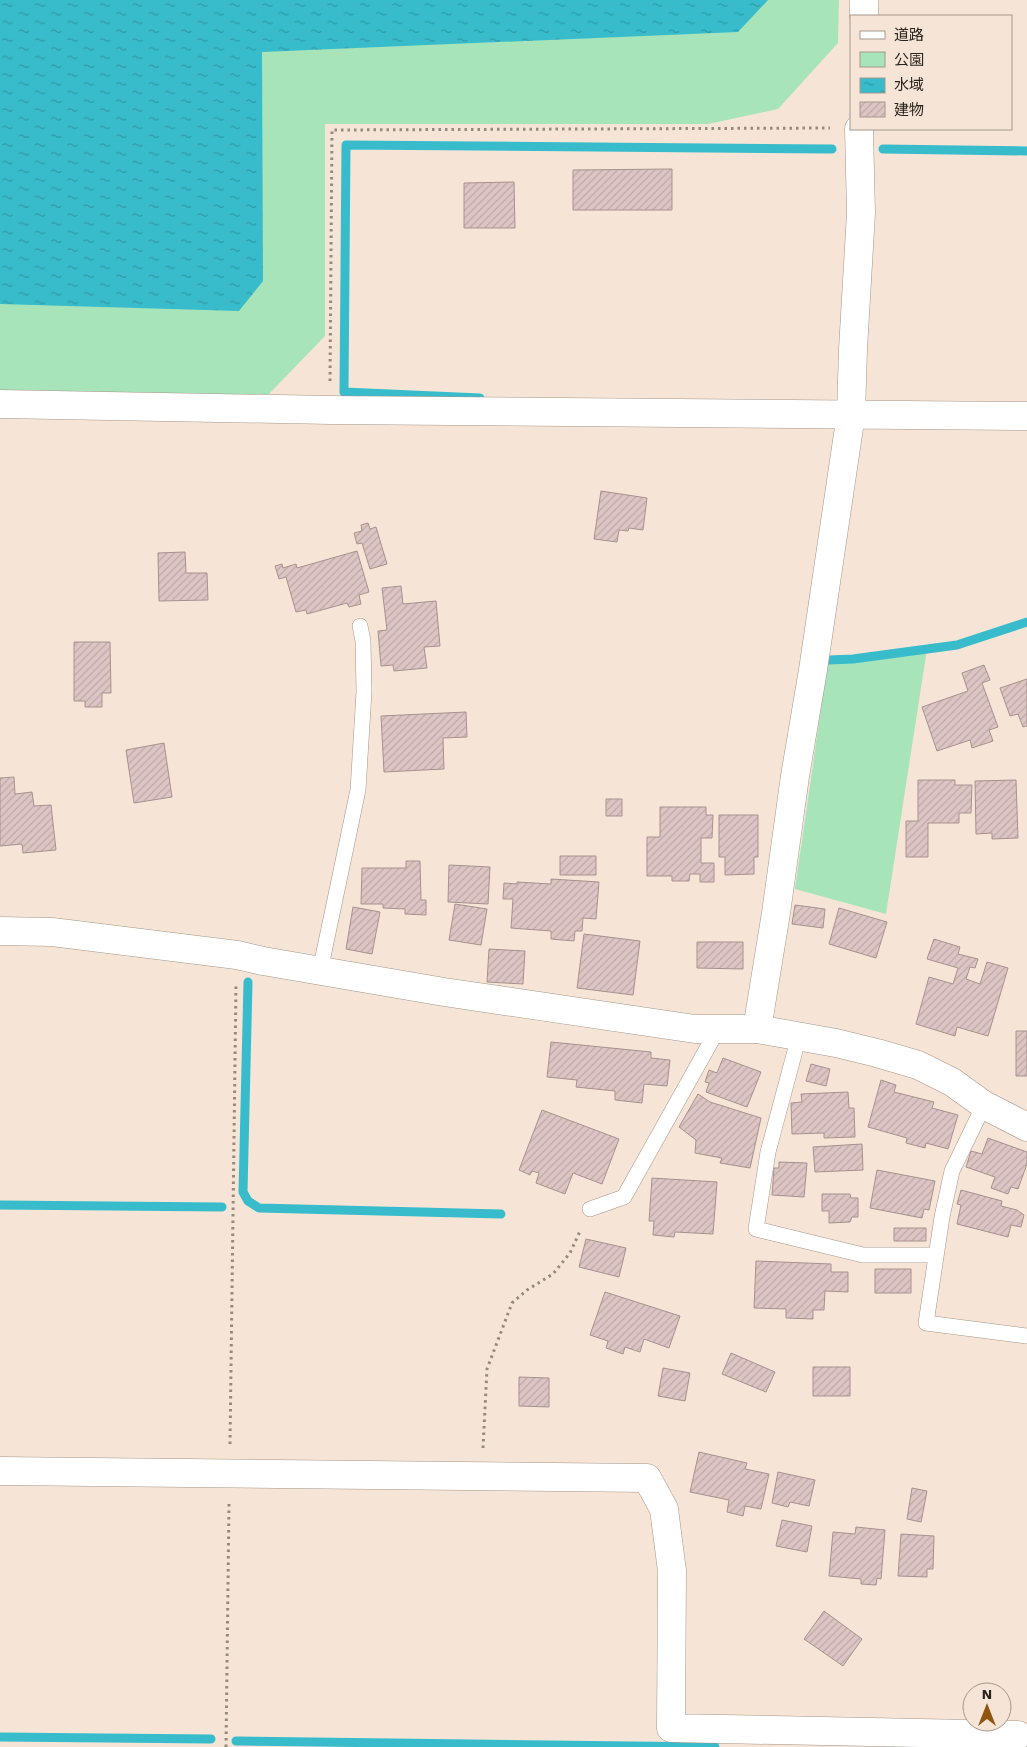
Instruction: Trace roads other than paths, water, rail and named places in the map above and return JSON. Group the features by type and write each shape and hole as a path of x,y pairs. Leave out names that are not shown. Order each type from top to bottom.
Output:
{"street":[{"path":"864,0 864,15"},
{"path":"757,1029 851,414 861,213 859,130"},
{"path":"0,404 330,410 1027,416"},
{"path":"0,931 52,932 237,955 444,992 675,1026 757,1029 836,1042 918,1065 952,1082 984,1105 1027,1127"},
{"path":"0,1471 647,1478 664,1510 672,1571 671,1728 1019,1733"}],"lane":[{"path":"320,971 358,790 364,692 363,641 360,626"},
{"path":"590,1209 624,1197 718,1028"},
{"path":"799,1036 768,1152 756,1229 863,1256 936,1256"},
{"path":"984,1105 952,1171 942,1217 926,1323 1027,1336"}],"water":[{"path":"0,0 768,0 738,32 262,52 263,281 239,311 0,304"}],"waterway":[{"path":"480,398 344,392 346,145 832,149"},
{"path":"883,149 1027,151"},
{"path":"828,660 853,659 957,645 1027,622"},
{"path":"248,982 243,1192 248,1201 259,1208 501,1214"},
{"path":"0,1205 222,1207"},
{"path":"0,1737 211,1739"},
{"path":"236,1741 715,1747"}]}
